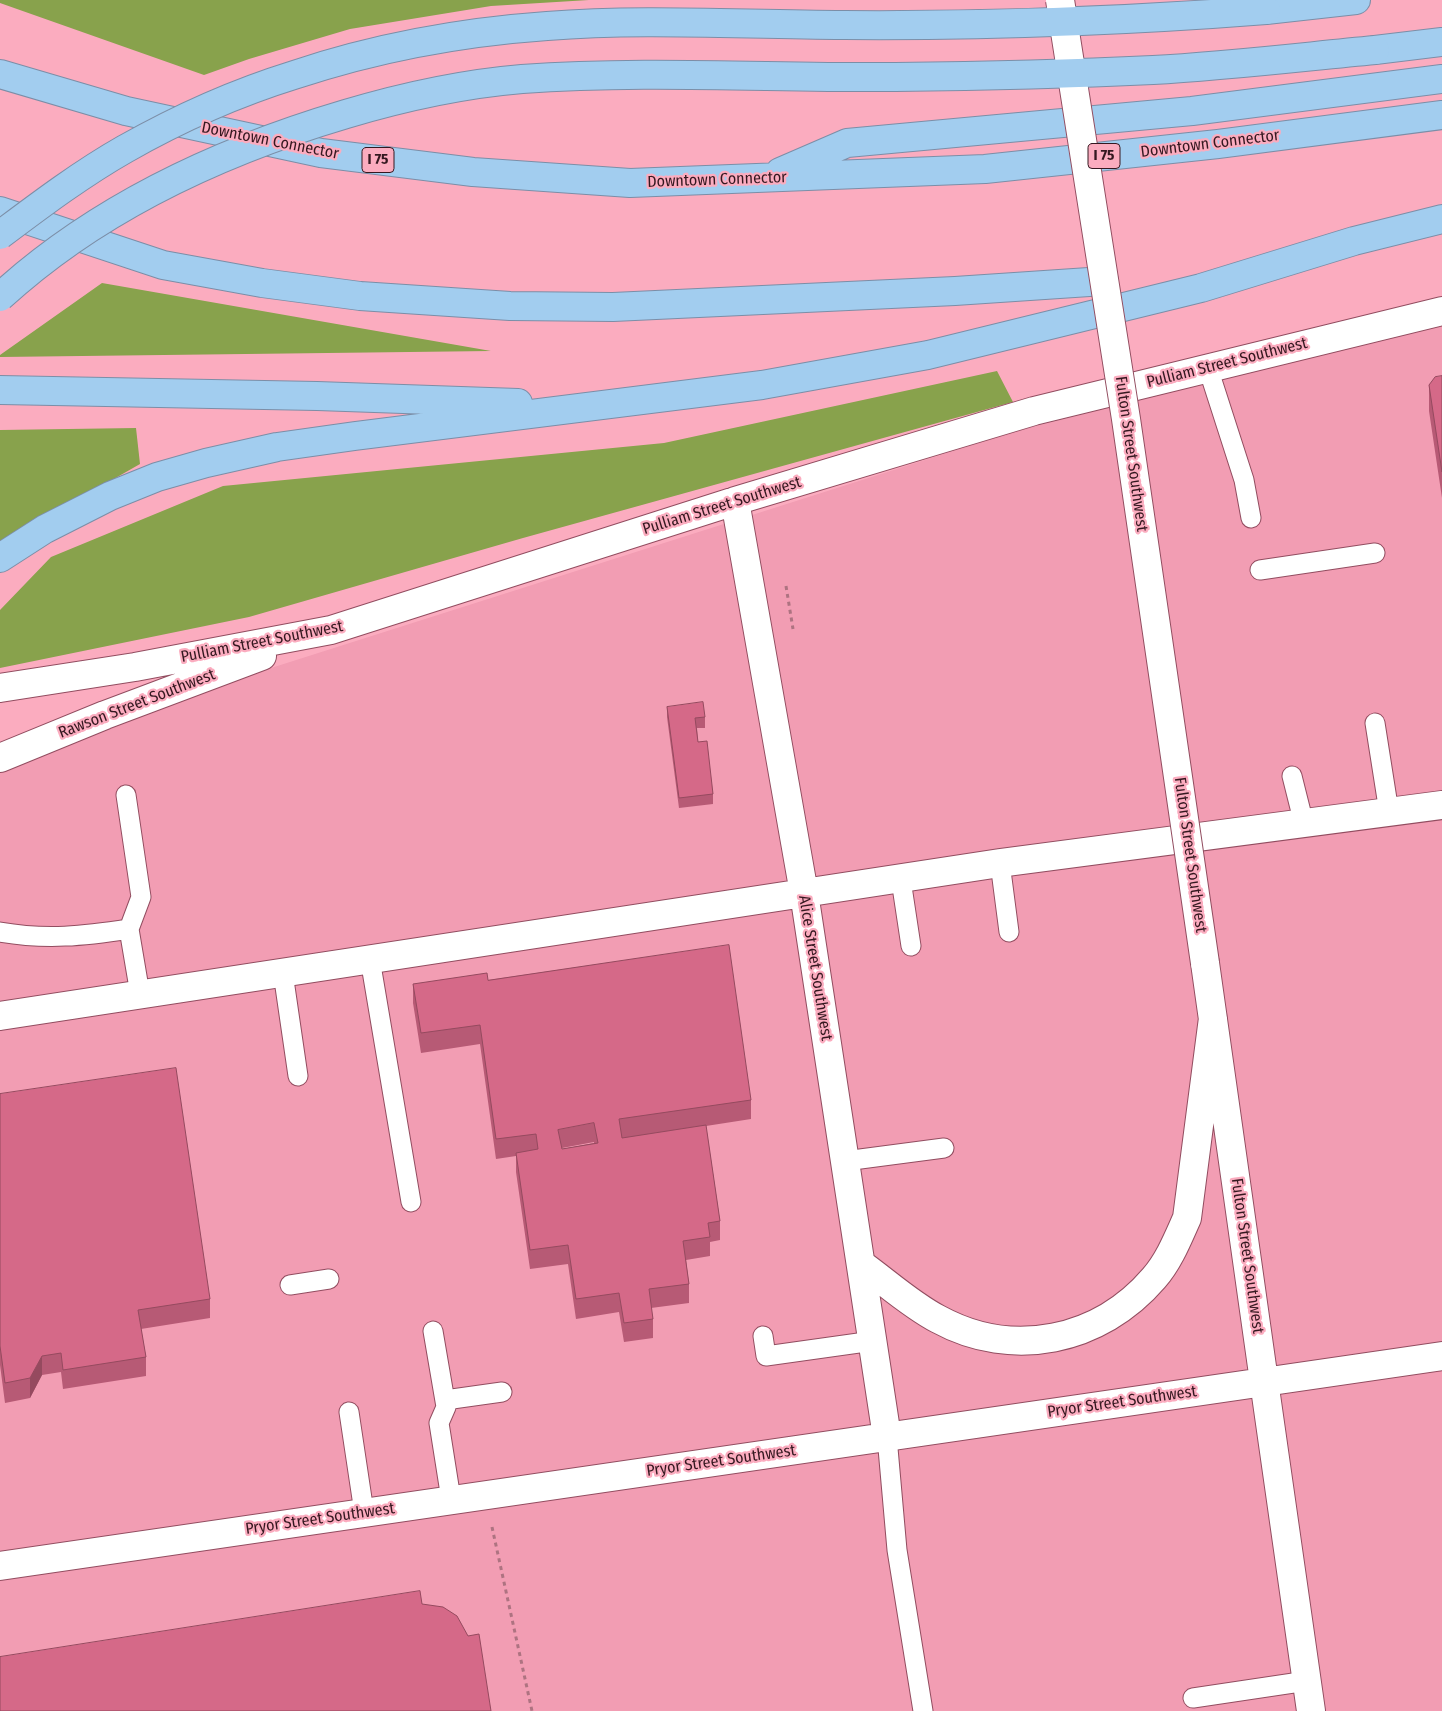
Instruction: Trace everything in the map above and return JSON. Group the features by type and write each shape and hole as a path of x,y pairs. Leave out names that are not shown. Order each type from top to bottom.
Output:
{"highway":[{"path":"0,235 56,193 125,149 207,108 294,74 384,50 454,37 547,26 619,22 1005,25 1166,18 1356,0"},
{"path":"0,297 64,246 133,202 206,164 289,131 393,100 456,87 520,79 614,76 891,77 1157,70 1442,42"},
{"name":"Downtown Connector","path":"0,74 126,111 321,153 473,172 630,183 985,169 1218,144 1442,115"},
{"path":"764,178 847,143 1192,111 1442,79"},
{"path":"0,211 163,266 262,283 360,296 510,306 613,307 955,291 1104,281"},
{"path":"0,558 45,529 110,496 157,477 206,463 277,447 354,436 762,386 928,355 1201,288 1354,241 1442,219"},
{"path":"0,390 277,395 535,404 657,400"}],"main road":[{"name":"Fulton Street Southwest","path":"1060,0 1187,826 1311,1711"},
{"name":"Pulliam Street Southwest","path":"0,688 135,667 331,630 735,501 1034,411 1442,311"},
{"name":"Alice Street Southwest","path":"735,501 804,893 887,1437"},
{"name":"Rawson Street Southwest","path":"0,758 106,715 331,630"},
{"path":"0,1016 1000,864 1442,805"},
{"path":"861,1264 938,1319 972,1334 1006,1340 1061,1338 1100,1323 1122,1308 1155,1277 1174,1247 1187,1218 1213,1018"},
{"name":"Pryor Street Southwest","path":"0,1566 1442,1356"}],"lane":[{"path":"1208,368 1244,480 1251,518"},
{"path":"1260,570 1375,553"},
{"path":"1374,724 1389,812"},
{"path":"1292,776 1304,824"},
{"path":"126,794 141,897 129,929 140,994"},
{"path":"1000,864 1010,932"},
{"path":"901,880 911,946"},
{"path":"0,932 23,936 69,938 129,929"},
{"path":"370,959 411,1202"},
{"path":"283,972 298,1076"},
{"path":"845,1161 944,1148"},
{"path":"290,1285 329,1279"},
{"path":"433,1331 446,1407 439,1423 451,1499"},
{"path":"763,1336 766,1356 873,1341"},
{"path":"445,1400 502,1392"},
{"path":"348,1412 364,1512"},
{"path":"887,1437 897,1550 923,1711"},
{"path":"1193,1698 1307,1681"}],"path":[{"path":"485,1494 532,1711"}],"shaded area":[{"path":"1442,323 1442,1711 0,1711 0,769 161,703 1013,432"}],"green space":[{"path":"0,0 589,0 491,6 350,29 249,59 204,75 0,3"},
{"path":"102,283 491,351 0,357 0,355"},
{"path":"997,371 1013,402 523,538 249,617 0,668 0,610 51,557 223,486 664,443"},
{"path":"136,428 140,464 0,544 0,430"}],"building":[{"path":"1442,376 1442,472 1429,385 1435,377"},
{"path":"703,702 705,717 695,718 698,742 707,741 713,794 679,798 667,707"},
{"path":"729,945 751,1100 619,1119 622,1138 706,1125 720,1221 708,1223 710,1237 683,1241 689,1284 649,1289 653,1319 624,1323 619,1293 576,1299 568,1245 530,1250 516,1153 538,1149 536,1134 496,1139 480,1025 421,1033 413,984 487,973 488,980","holes":["594,1123 598,1143 562,1149 558,1130"]},
{"path":"176,1068 210,1299 138,1310 146,1357 63,1370 61,1353 42,1356 30,1378 5,1383 0,1346 0,1094"},
{"path":"420,1591 422,1604 443,1607 457,1616 468,1636 479,1634 491,1711 0,1711 0,1657"}]}
